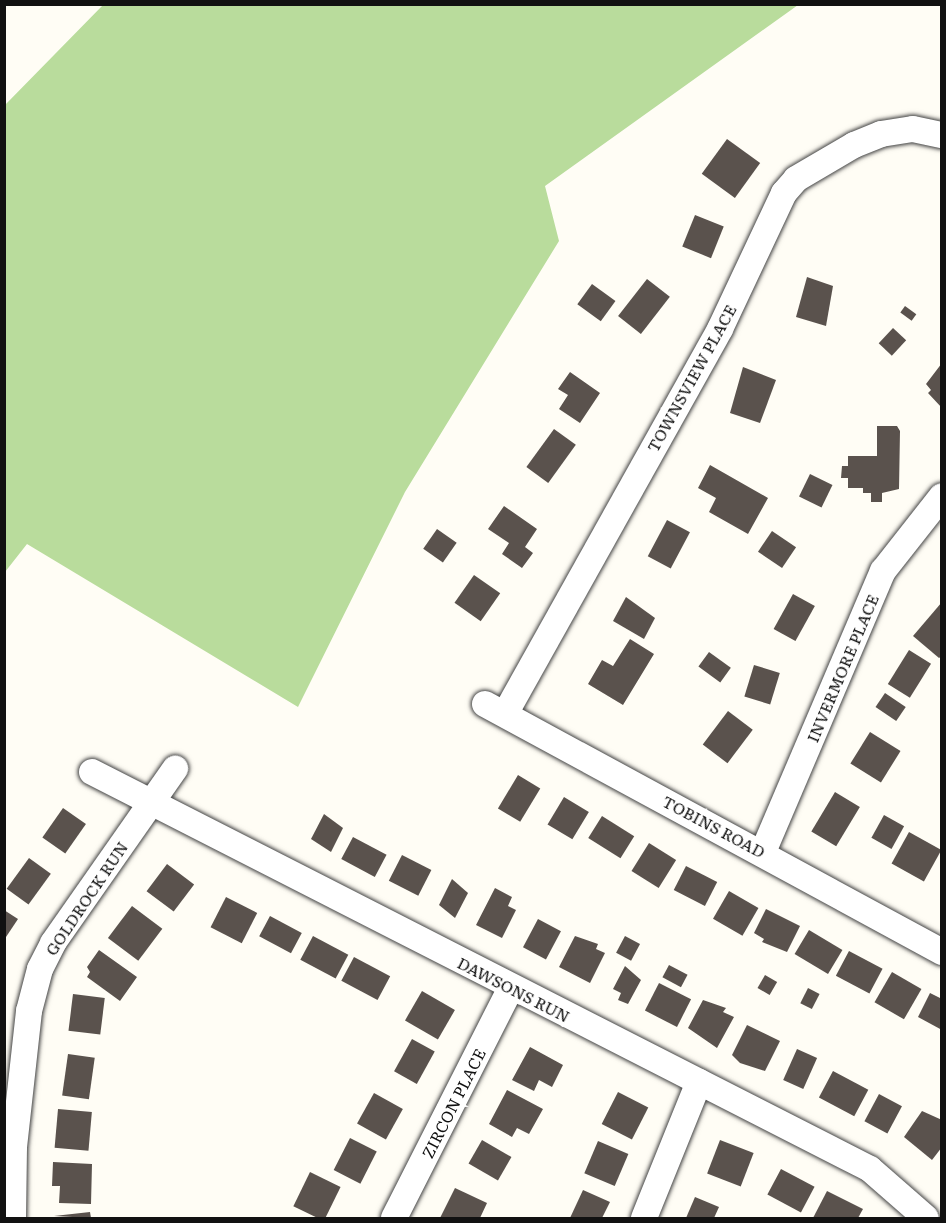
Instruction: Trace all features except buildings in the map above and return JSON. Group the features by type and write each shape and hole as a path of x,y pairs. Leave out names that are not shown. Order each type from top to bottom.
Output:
{"street":[{"name":"TOWNSVIEW PLACE","path":"495,709 720,329 784,194 796,179 854,145 881,134 913,129 942,135"},
{"name":"INVERMORE PLACE","path":"764,852 883,571 942,496"},
{"name":"TOBINS ROAD","path":"495,709 764,852 942,952"},
{"name":"GOLDROCK RUN","path":"13,1218 9,1147 29,1011 40,969 53,943 175,769"},
{"name":"DAWSONS RUN","path":"92,772 870,1169 926,1218"},
{"name":"ZIRCON PLACE","path":"394,1218 511,987"},
{"path":"644,1218 699,1082"}],"green space":[{"path":"103,5 798,5 545,186 559,241 405,492 298,707 27,544 5,572 5,105"}]}
